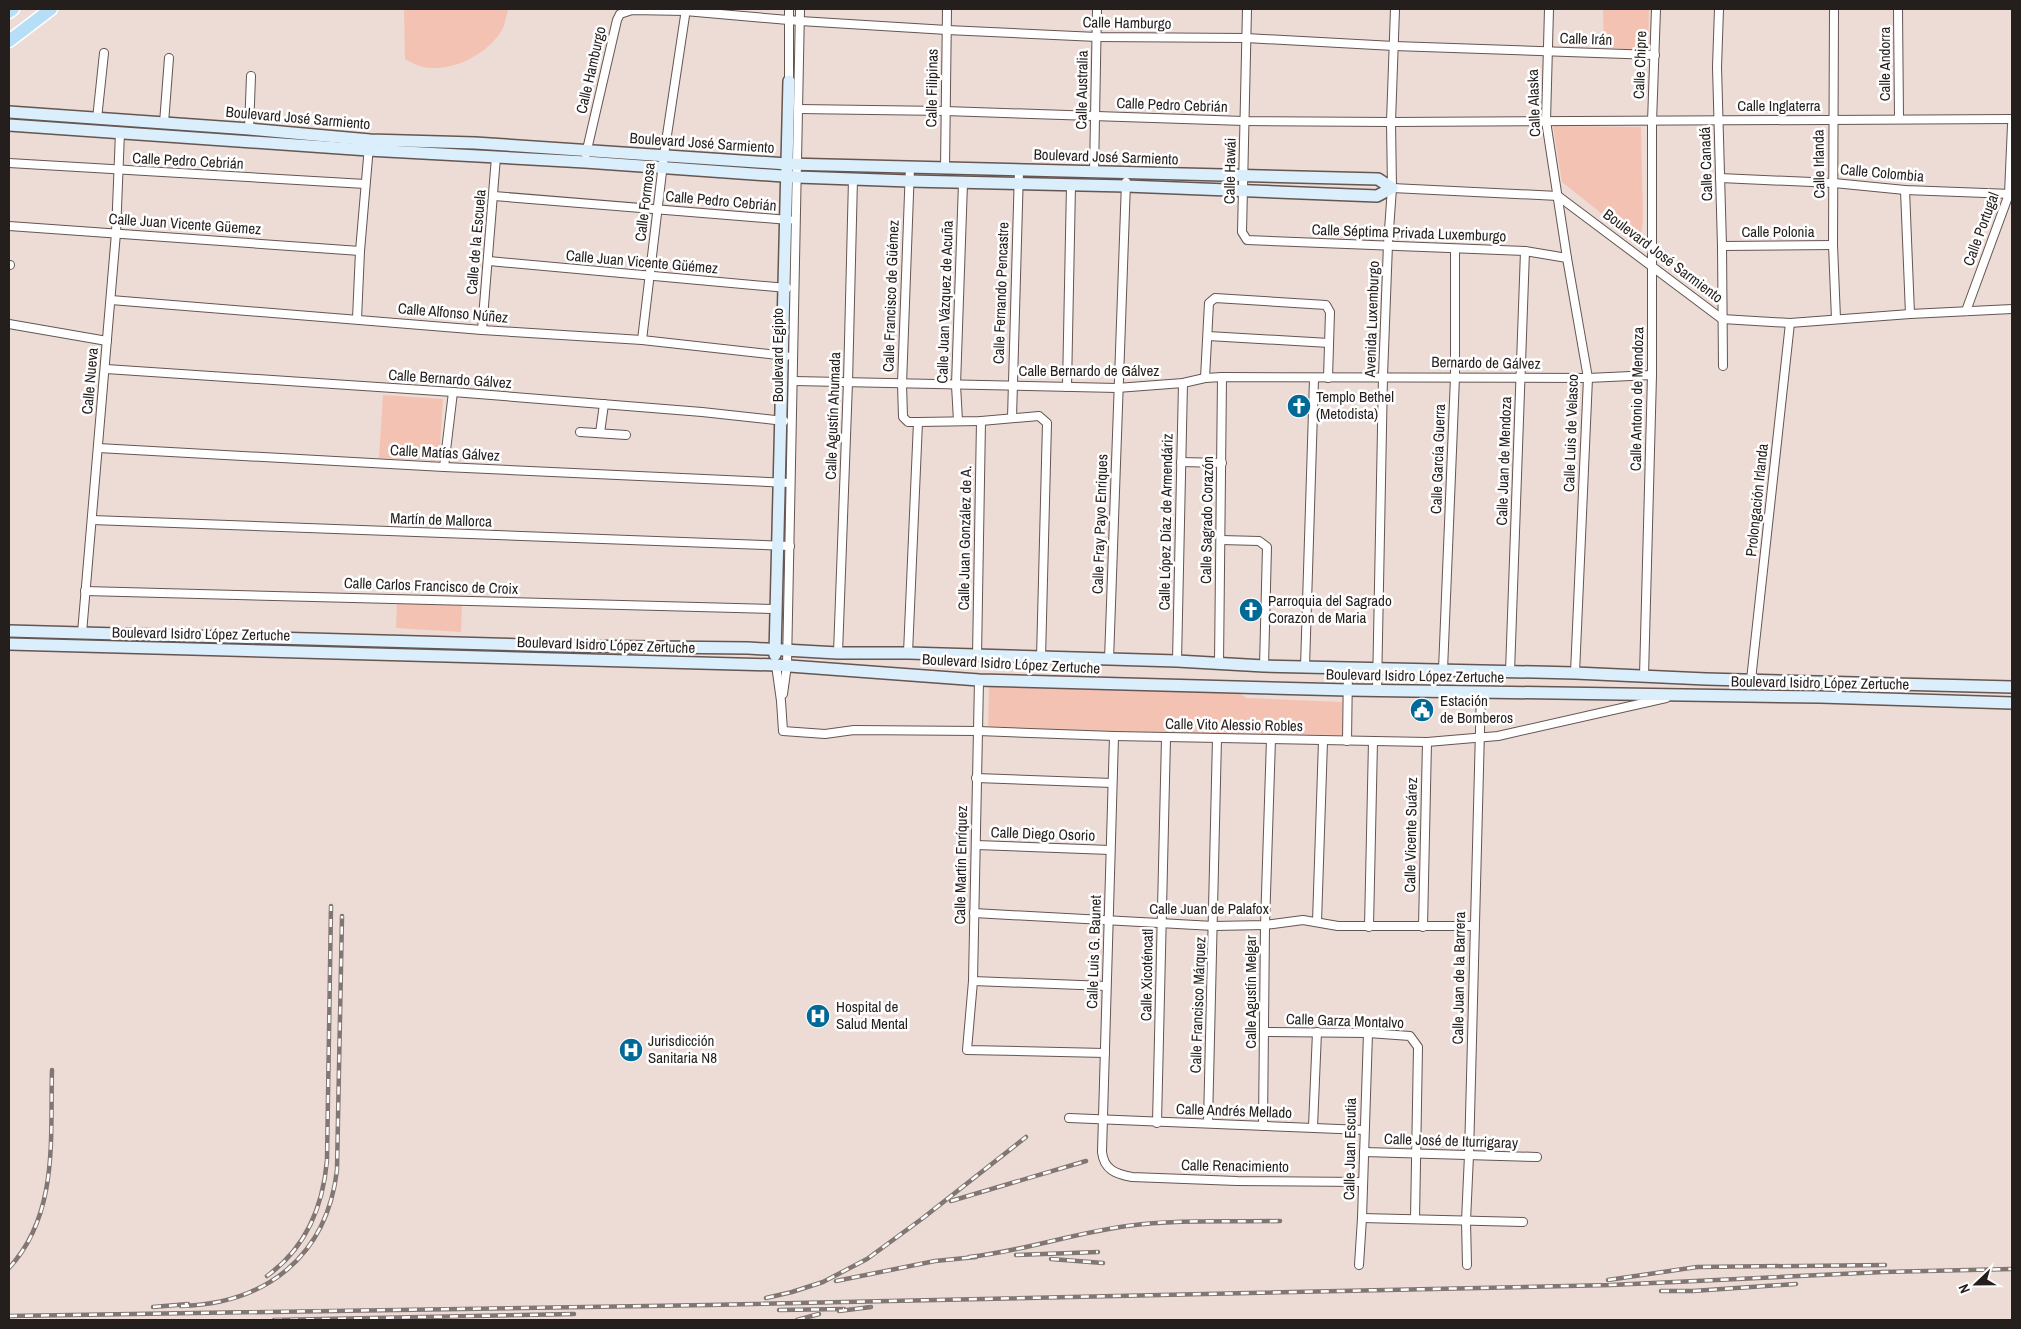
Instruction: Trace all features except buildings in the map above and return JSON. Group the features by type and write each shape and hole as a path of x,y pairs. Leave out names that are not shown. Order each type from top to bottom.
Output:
{"main road":[{"path":"9,12 13,9"},
{"path":"9,41 51,9"},
{"name":"Boulevard Egipto","path":"781,665 775,650 777,546 785,483 787,422 792,176 789,80"},
{"name":"Boulevard José Sarmiento","path":"9,112 249,129 369,145 496,157 853,180 1071,184 1377,196 1392,188 1378,179 792,164 475,142 369,145 9,125"},
{"path":"48,115 48,128"},
{"name":"Boulevard Isidro López Zertuche","path":"9,631 565,646 908,652 977,656 1177,661 1264,666 1574,673 2012,687"},
{"path":"228,636 228,649"},
{"name":"Boulevard Isidro López Zertuche","path":"9,644 781,665 979,680 1348,690 2012,703"},
{"path":"1909,700 1911,685"}],"street":[{"name":"Boulevard Egipto","path":"789,9 789,80"},
{"name":"Boulevard Egipto","path":"792,164 798,109 800,9"},
{"name":"Calle Filipinas","path":"945,168 947,9"},
{"name":"Calle Australia","path":"1094,172 1098,9"},
{"name":"Calle Hawái","path":"1247,9 1242,232 1249,241"},
{"name":"Avenida Luxemburgo","path":"1377,690 1383,376 1392,188 1391,122 1395,9"},
{"name":"Calle Alaska","path":"1550,9 1546,121 1558,196"},
{"name":"Calle Chipre","path":"1652,122 1656,9"},
{"name":"Calle Canadá","path":"1719,9 1723,366"},
{"name":"Calle Irlanda","path":"1834,9 1833,245 1836,320"},
{"name":"Calle Andorra","path":"1898,9 1899,118"},
{"name":"Calle Hamburgo","path":"585,162 586,150 617,20 620,14 632,10 734,12 800,21 1097,37 1246,38 1547,52"},
{"name":"Calle Formosa","path":"642,340 664,155 686,10"},
{"name":"Calle Irán","path":"1547,52 1654,55"},
{"path":"97,118 104,53"},
{"path":"164,123 169,58"},
{"path":"249,129 251,76"},
{"name":"Calle Pedro Cebrián","path":"798,109 945,111 1244,121 1546,121"},
{"name":"Calle Inglaterra","path":"1546,121 2012,119"},
{"name":"Calle Antonio de Mendoza","path":"1644,676 1652,375 1652,122"},
{"name":"Calle Portugal","path":"1966,311 2011,194 2012,125"},
{"name":"Calle Nueva","path":"82,633 106,369 116,233 120,132"},
{"path":"357,319 360,251 369,145"},
{"name":"Calle de la Escuela","path":"482,330 496,157"},
{"name":"Calle Pedro Cebrián","path":"9,164 365,184"},
{"name":"Calle Francisco de Güémez","path":"910,167 902,384 903,417 908,422 918,422"},
{"name":"Calle Fernando Pencastre","path":"1012,418 1019,170"},
{"path":"1118,388 1126,173"},
{"name":"Calle Colombia","path":"1720,178 1834,183 1905,190 2011,194"},
{"name":"Calle Agustín Ahumada","path":"838,652 853,180"},
{"name":"Calle Juan Vázquez de Acuña","path":"958,421 956,385 962,183"},
{"path":"1067,387 1071,184"},
{"name":"Boulevard José Sarmiento","path":"1392,188 1558,196 1722,319 1790,323 2012,309"},
{"path":"1905,190 1910,314"},
{"name":"Calle Pedro Cebrián","path":"494,196 791,221"},
{"name":"Calle Luis de Velasco","path":"1558,196 1588,378 1574,673"},
{"name":"Calle Juan Vicente Güemez","path":"9,226 360,251"},
{"name":"Calle Séptima Privada Luxemburgo","path":"1249,241 1388,244 1455,249 1525,251 1567,258"},
{"name":"Calle Polonia","path":"1722,246 1833,245"},
{"name":"Calle García Guerra","path":"1442,670 1455,377 1455,249"},
{"name":"Calle Juan de Mendoza","path":"1510,672 1525,251"},
{"name":"Calle Juan Vicente Güémez","path":"488,261 789,288"},
{"path":"1205,378 1209,303 1215,298 1325,304 1330,312 1328,378"},
{"name":"Calle Alfonso Núñez","path":"111,300 482,330 642,340 788,356"},
{"name":"Prolongación Irlanda","path":"1751,680 1790,323"},
{"path":"9,324 107,341"},
{"path":"1208,336 1329,343"},
{"name":"Boulevard Egipto","path":"787,422 794,381 788,356"},
{"name":"Calle Bernardo Gálvez","path":"106,369 453,392 702,412 787,422"},
{"name":"Bernardo de Gálvez","path":"1383,376 1588,378 1652,375"},
{"name":"Calle Bernardo de Gálvez","path":"794,381 1118,388 1183,383 1205,378 1222,377 1314,379 1383,376"},
{"name":"Calle Sagrado Corazón","path":"1219,664 1222,377"},
{"path":"1305,667 1314,379"},
{"name":"Calle López Díaz de Armendáriz","path":"1177,661 1183,383"},
{"name":"Calle Fray Payo Enriques","path":"1109,660 1118,388"},
{"path":"444,467 453,392"},
{"path":"600,433 604,404"},
{"path":"908,652 918,422 980,421 1039,416 1047,424 1041,658"},
{"name":"Calle Juan González de A.","path":"977,656 980,421"},
{"path":"580,432 626,435"},
{"name":"Calle Matías Gálvez","path":"98,448 785,483"},
{"path":"1181,462 1222,463"},
{"name":"Boulevard Egipto","path":"783,731 781,665 788,650 790,546 785,483"},
{"name":"Martín de Mallorca","path":"92,520 790,546"},
{"path":"1221,540 1259,541 1267,548 1264,666"},
{"name":"Calle Carlos Francisco de Croix","path":"85,590 776,609"},
{"path":"1347,741 1348,668"},
{"name":"Calle Martín Enríquez","path":"979,680 973,981 967,1050 1105,1054"},
{"name":"Calle Juan de la Barrera","path":"1467,1265 1466,1221 1478,739 1481,692"},
{"name":"Calle Vito Alessio Robles","path":"783,731 825,734 854,730 978,731 1166,738 1427,742 1478,739 1680,695"},
{"name":"Calle Luis G. Baunet","path":"1108,1168 1102,1152 1114,736"},
{"name":"Calle Xicoténcatl","path":"1157,1123 1166,738"},
{"name":"Calle Francisco Márquez","path":"1208,1123 1217,738"},
{"name":"Calle Agustín Melgar","path":"1263,1126 1265,925 1271,739"},
{"path":"1317,922 1323,741"},
{"path":"1369,927 1373,741"},
{"name":"Calle Vicente Suárez","path":"1422,928 1427,742"},
{"path":"976,778 1112,783"},
{"name":"Calle Diego Osorio","path":"976,845 1110,850"},
{"name":"Calle Juan de Palafox","path":"974,913 1214,926 1265,925 1304,920 1338,926 1422,928 1474,926"},
{"path":"973,981 1106,986"},
{"name":"Calle Garza Montalvo","path":"1265,1032 1368,1033 1410,1036 1418,1047 1415,1153"},
{"path":"1313,1128 1318,1032"},
{"name":"Calle Juan Escutia","path":"1359,1265 1368,1033"},
{"name":"Calle Andrés Mellado","path":"1069,1118 1364,1130"},
{"name":"Calle José de Iturrigaray","path":"1364,1152 1537,1157"},
{"path":"1415,1153 1415,1219"},
{"name":"Calle Renacimiento","path":"1108,1168 1118,1174 1132,1177 1238,1181 1363,1182"},
{"path":"1362,1218 1522,1222"}],"shaded area":[{"path":"404,9 508,9 503,28 489,46 469,60 446,67 434,68 416,65 405,59"},
{"path":"1603,9 1649,9 1648,51 1604,47"},
{"path":"1553,126 1641,127 1643,220 1640,244 1562,182"},
{"path":"383,395 443,399 439,461 379,458"},
{"path":"397,601 462,605 461,632 396,628"},
{"path":"989,687 1235,690 1246,698 1342,702 1342,735 988,730"}],"railway":[{"path":"267,1276 281,1265 302,1239 317,1210 325,1177 327,1160 331,906"},
{"path":"181,1306 212,1303 240,1296 265,1285 287,1270 306,1250 320,1227 331,1200 337,1170 342,916"},
{"path":"9,1268 25,1247 37,1224 44,1200 51,1148 52,1070"},
{"path":"766,1298 823,1282 867,1259 923,1218 1026,1137"},
{"path":"951,1201 1086,1161"},
{"path":"969,1257 1009,1251 1127,1226 1184,1222 1280,1221"},
{"path":"1016,1255 1098,1252"},
{"path":"836,1281 935,1261 976,1257"},
{"path":"1051,1259 1103,1263"},
{"path":"1608,1280 1697,1267 1885,1265"},
{"path":"9,1316 709,1305 1611,1285 1883,1272 2012,1269"},
{"path":"1661,1291 1693,1291 1796,1284"},
{"path":"153,1307 188,1304"},
{"path":"839,1311 871,1307"},
{"path":"779,1310 844,1309"},
{"path":"274,1320 574,1314"},
{"path":"797,1320 819,1314"}],"place":[{"name":"Templo Bethel (Metodista)","path":"1299,406"},
{"name":"Parroquia del Sagrado Corazon de Maria","path":"1251,610"},
{"name":"Estación de Bomberos","path":"1422,710"},
{"name":"Hospital de Salud Mental","path":"818,1016"},
{"name":"Jurisdicción Sanitaria N8","path":"631,1050"}]}
